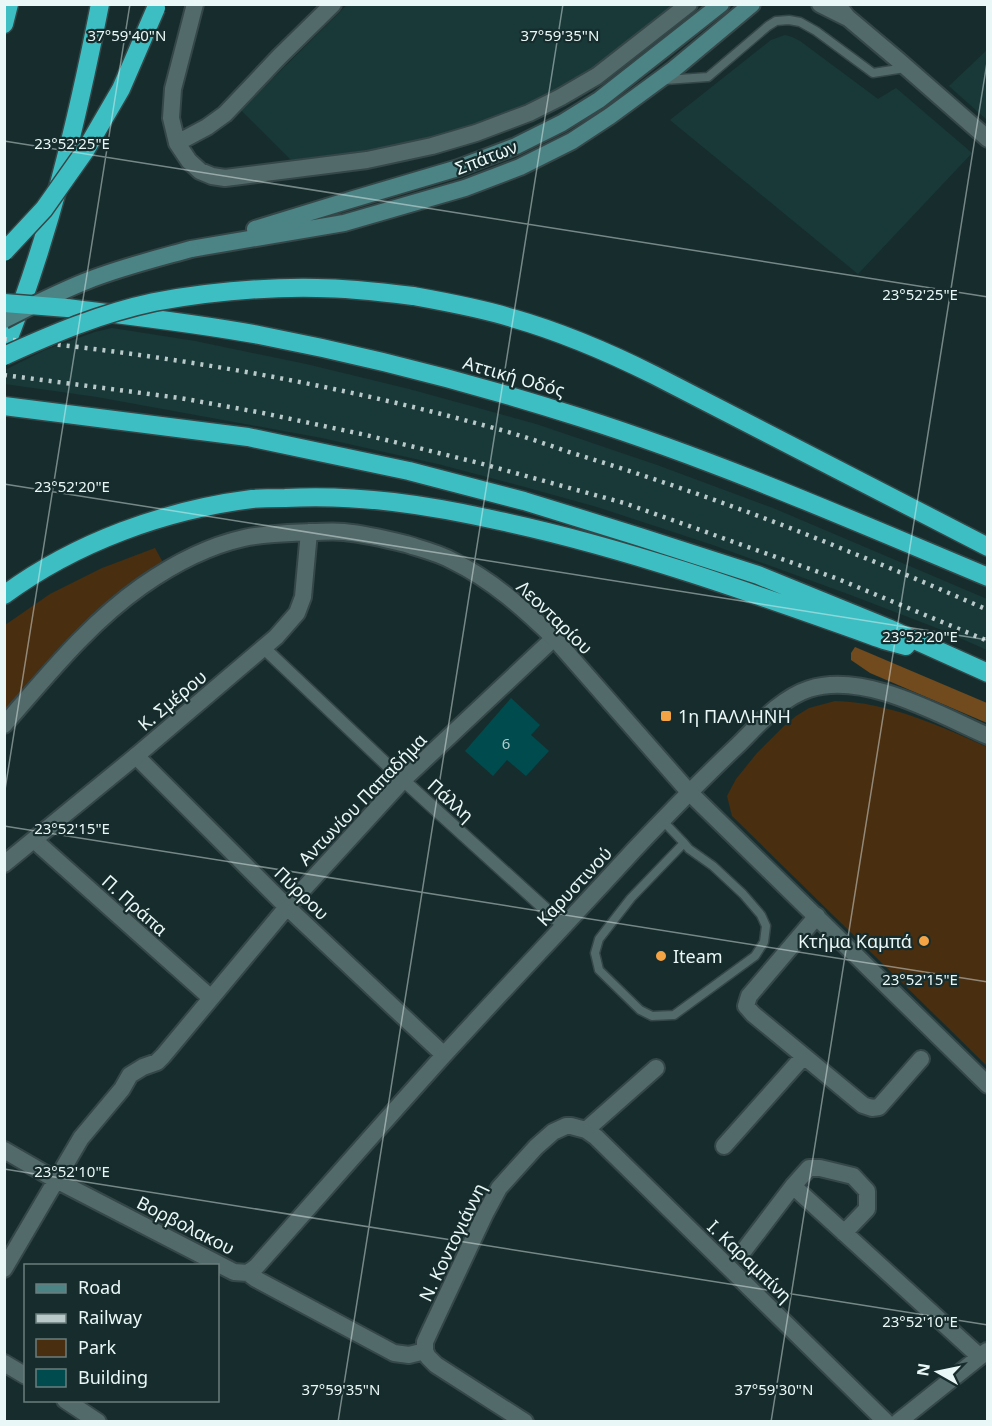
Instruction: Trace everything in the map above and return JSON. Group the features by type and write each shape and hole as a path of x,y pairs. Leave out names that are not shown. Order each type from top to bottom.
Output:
{"highway":[{"path":"4,24 9,4"},
{"path":"4,350 42,243 83,90 100,4"},
{"path":"4,252 44,209 85,151 121,89 156,6"},
{"path":"4,356 36,341 93,320 153,303 208,294 269,288 318,288 413,296 463,305 561,333 608,353 987,547"},
{"name":"Αττική Οδός","path":"4,303 162,320 257,335 351,354 507,395 638,437 735,473 987,577"},
{"path":"4,406 248,437 409,471 524,501 758,575 888,628 987,673"},
{"path":"4,595 75,551 131,529 189,511 253,499 317,496 387,501 451,510 562,535 637,556 742,590 884,640 960,661"}],"main road":[{"name":"Σπάτων","path":"4,320 86,280 458,168 516,146 562,123 599,100 721,4"},
{"name":"Σπάτων","path":"191,249 344,223 465,188 520,166 572,141 610,116 753,4"}],"street":[{"path":"195,4 173,89 171,118 177,143 189,161 200,171 225,178 367,160 432,146 476,133 561,98 597,76 689,4"},
{"path":"177,143 207,127 225,114 333,4"},
{"path":"820,4 842,11 987,140"},
{"name":"Λεονταρίου","path":"4,725 70,651 105,616 142,586 204,551 242,538 274,533 342,531 420,548 452,560 479,575 531,616 689,792 987,1085"},
{"name":"Κ. Σμέρου","path":"4,864 276,637 297,613 303,597 309,532"},
{"name":"Αντωνίου Παπαδήμα","path":"4,1269 81,1138 122,1089 130,1075 157,1062 287,906 403,780 554,639"},
{"name":"Πάλλη","path":"264,648 403,780 564,926"},
{"name":"Καρυστινού","path":"252,1270 444,1055 662,820 771,713 792,696 808,689 831,684 865,688 902,698 987,736"},
{"name":"Πύρρου","path":"136,756 287,906 444,1055"},
{"name":"Π. Πράπα","path":"34,840 211,998"},
{"path":"817,916 749,996 746,1006 863,1105 872,1108 879,1107 921,1059"},
{"path":"724,1146 804,1056"},
{"path":"586,1130 656,1068"},
{"name":"Ν. Koντογιάννη","path":"425,1351 425,1342 430,1330 498,1188 553,1132 566,1126 586,1130"},
{"name":"Ι. Καραμπίνη","path":"586,1130 604,1145 886,1422"},
{"name":"Βορβολακου","path":"4,1150 56,1180 219,1264"},
{"path":"742,1253 809,1168 820,1168 853,1176 867,1191 867,1209 844,1233"},
{"path":"793,1186 983,1353 898,1422"},
{"name":"Βορβολακου","path":"219,1264 234,1272 252,1270 256,1279 394,1353 409,1355 425,1351"},
{"path":"425,1351 436,1365 525,1422"},
{"path":"4,1363 24,1375"},
{"path":"67,1402 98,1422"}],"lane":[{"path":"658,80 708,77 768,26 776,21 789,20 800,22 816,31 873,74 907,68"},
{"path":"662,820 684,843 689,849 713,866 743,894 761,915 766,926 764,942 755,956 674,1015 652,1016 640,1010 599,970 595,953 599,939 631,898 684,843"}],"shaded area":[{"path":"347,5 674,5 591,72 549,99 493,120 415,144 291,160 241,110"},
{"path":"785,35 800,41 878,99 896,88 972,153 858,274 670,120 771,40"},
{"path":"987,50 987,120 949,86"},
{"path":"112,328 195,341 306,364 409,389 536,424 657,465 773,508 987,599 987,650 942,630 713,545 597,507 525,487 438,464 322,438 97,397 5,384 5,370 45,350"},
{"path":"855,647 987,703 987,723 870,673 851,660 851,653"}],"green space":[{"path":"155,548 166,568 5,719 5,625 50,594 102,568"},
{"name":"Kτήμα Καμπά","path":"835,701 855,702 894,710 932,723 987,747 987,1066 732,816 727,796 736,779 757,753 796,716 809,708"}],"building":[{"path":"511,698 540,725 531,735 549,751 526,776 507,760 493,776 465,751"}],"railway":[{"path":"4,339 127,353 249,372 370,397 500,430 746,511 988,610"},
{"path":"4,375 180,398 263,413 479,463 624,503 838,579 988,641"}],"place":[{"name":"1η ΠΑΛΛΗΝΗ","path":"666,716"},
{"name":"Kτήμα Καμπά","path":"924,941"},
{"name":"Iteam","path":"661,956"}]}
